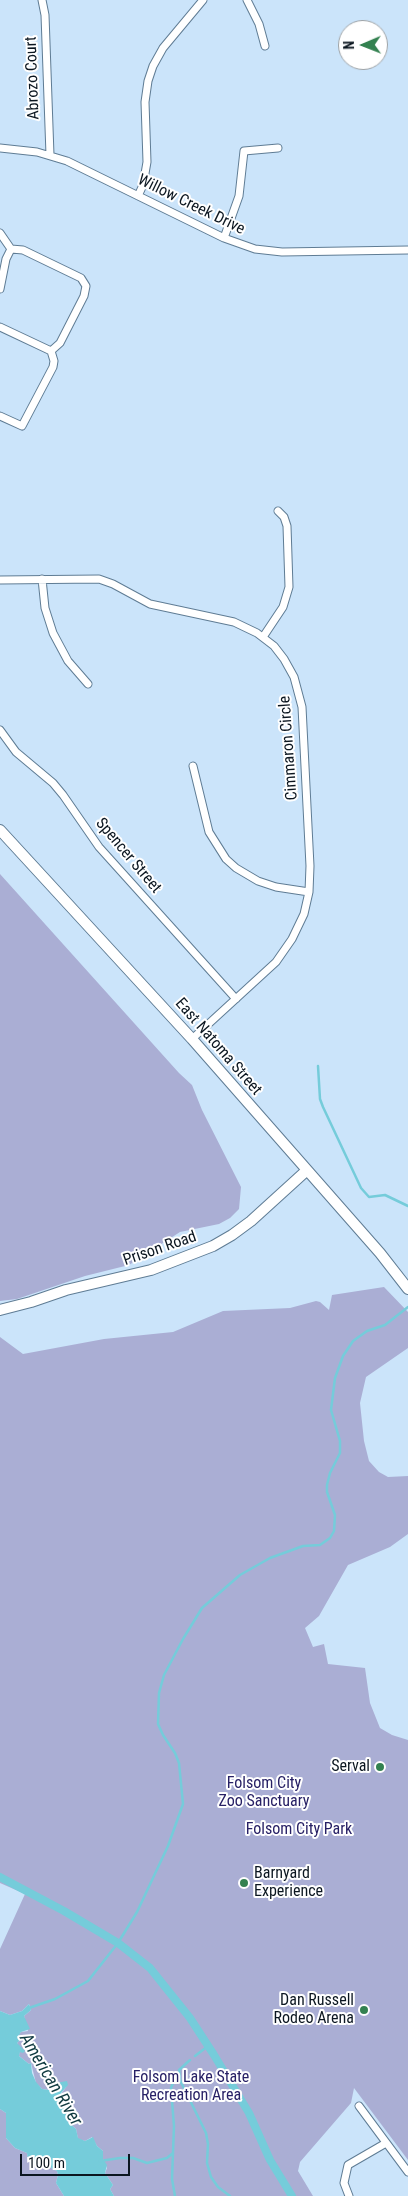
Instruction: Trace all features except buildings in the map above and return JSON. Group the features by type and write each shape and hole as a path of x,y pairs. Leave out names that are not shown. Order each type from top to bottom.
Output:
{"main road":[{"name":"East Natoma Street","path":"0,830 192,1039 392,1268 408,1289"},
{"name":"Prison Road","path":"0,1310 66,1290 151,1270 213,1246 232,1235 251,1220 306,1171"}],"street":[{"name":"Abrozo Court","path":"42,0 45,15 50,155"},
{"path":"138,196 146,168 145,102 148,81 153,66 163,48 203,0"},
{"path":"247,0 259,24 265,46"},
{"name":"Willow Creek Drive","path":"0,148 19,149 50,155 78,166 224,238 254,249 268,251 408,250"},
{"path":"224,238 239,196 244,151 278,148"},
{"path":"0,232 10,249"},
{"path":"0,289 4,265 10,249"},
{"path":"10,249 23,250 81,278 86,286 84,296 60,343 51,351"},
{"path":"0,327 51,351 54,361 53,367 22,426 0,416"},
{"path":"263,637 283,607 289,587 287,526 284,517 278,511"},
{"path":"42,579 45,608 53,633 68,661 88,684"},
{"name":"Cimmaron Circle","path":"0,580 100,580 114,584 150,604 234,622 263,637 274,646 290,667 301,697 310,866 309,892 299,927 285,951 271,967 192,1039"},
{"name":"Spencer Street","path":"0,730 16,752 53,783 99,847 236,999"},
{"path":"192,766 209,832 226,859 236,868 258,881 276,887 309,892"},
{"path":"359,2106 408,2172"},
{"path":"349,2196 344,2183 348,2165 386,2143"}],"green space":[{"path":"0,874 179,1073 192,1085 202,1110 241,1187 239,1209 230,1218 219,1224 180,1232 129,1265 85,1276 17,1299 0,1301"},
{"path":"384,1287 408,1312 408,1348 366,1377 360,1403 364,1441 369,1461 379,1472 388,1477 408,1476 408,1534 390,1547 348,1565 319,1616 305,1628 313,1647 324,1644 328,1664 365,1668 370,1703 380,1728 392,1735 408,1740 408,2160 354,2088 351,2103 300,2162 298,2171 313,2196 114,2196 110,2189 113,2185 105,2173 107,2168 103,2159 103,2151 97,2146 92,2137 85,2141 78,2139 76,2129 67,2121 69,2114 75,2113 61,2097 67,2082 56,2083 49,2090 42,2089 36,2083 31,2063 29,2064 19,2056 20,2048 17,2043 23,2036 18,2035 21,2032 28,2031 24,2016 31,2010 29,2004 22,2011 10,2015 0,2011 0,1949 25,1894 0,1883 0,1337 23,1354 104,1339 173,1332 223,1311 290,1308 316,1301 329,1310 332,1295"},
{"path":"0,2109 6,2113 6,2138 15,2148 27,2153 28,2160 35,2165 48,2166 57,2171 56,2183 64,2196 0,2196"}],"shaded area":[{"path":"29,2004 31,2010 24,2016 30,2029 21,2032 19,2035 23,2037 17,2043 25,2051 23,2053 20,2052 19,2056 29,2064 31,2063 32,2073 42,2089 49,2090 56,2083 67,2081 68,2085 61,2093 61,2097 67,2105 76,2109 75,2113 69,2114 67,2121 76,2129 78,2138 85,2141 93,2137 97,2146 103,2151 103,2159 107,2165 105,2173 113,2185 110,2189 114,2196 64,2196 56,2183 57,2171 48,2166 35,2165 28,2160 27,2153 15,2148 6,2138 6,2113 0,2109 0,2011 10,2015 22,2011"}],"waterway":[{"path":"318,1066 320,1099 361,1188 369,1197 385,1195 408,1206"},
{"path":"29,2008 55,1999 88,1981 118,1943 137,1912 168,1846 183,1804 179,1763 158,1724 159,1693 164,1675 202,1608 240,1575 270,1558 303,1546 320,1545 330,1538 334,1531 335,1515 327,1492 327,1485 330,1473 340,1453 340,1441 331,1410 335,1378 343,1356 353,1341 367,1331 385,1325 408,1307"},
{"path":"0,1877 64,1911 118,1943 150,1968 190,2018 214,2055 249,2113 270,2160 292,2196"},
{"path":"195,2056 208,2046"},
{"path":"190,2060 179,2070 180,2080 206,2133 208,2144 207,2163 211,2177 218,2187 230,2196"},
{"path":"175,2196 172,2179 174,2126 171,2088 177,2074"},
{"path":"100,2161 133,2158 147,2163 167,2158 173,2153"}],"place":[{"name":"Serval","path":"380,1767"},
{"name":"Barnyard Experience","path":"244,1883"},
{"name":"Dan Russell Rodeo Arena","path":"364,2010"}],"park label":[{"name":"Folsom City Zoo Sanctuary","path":"264,1793"},
{"name":"Folsom City Park","path":"299,1830"},
{"name":"Folsom Lake State Recreation Area","path":"191,2087"}],"water label":[{"name":"American River","path":"50,2080"}]}
